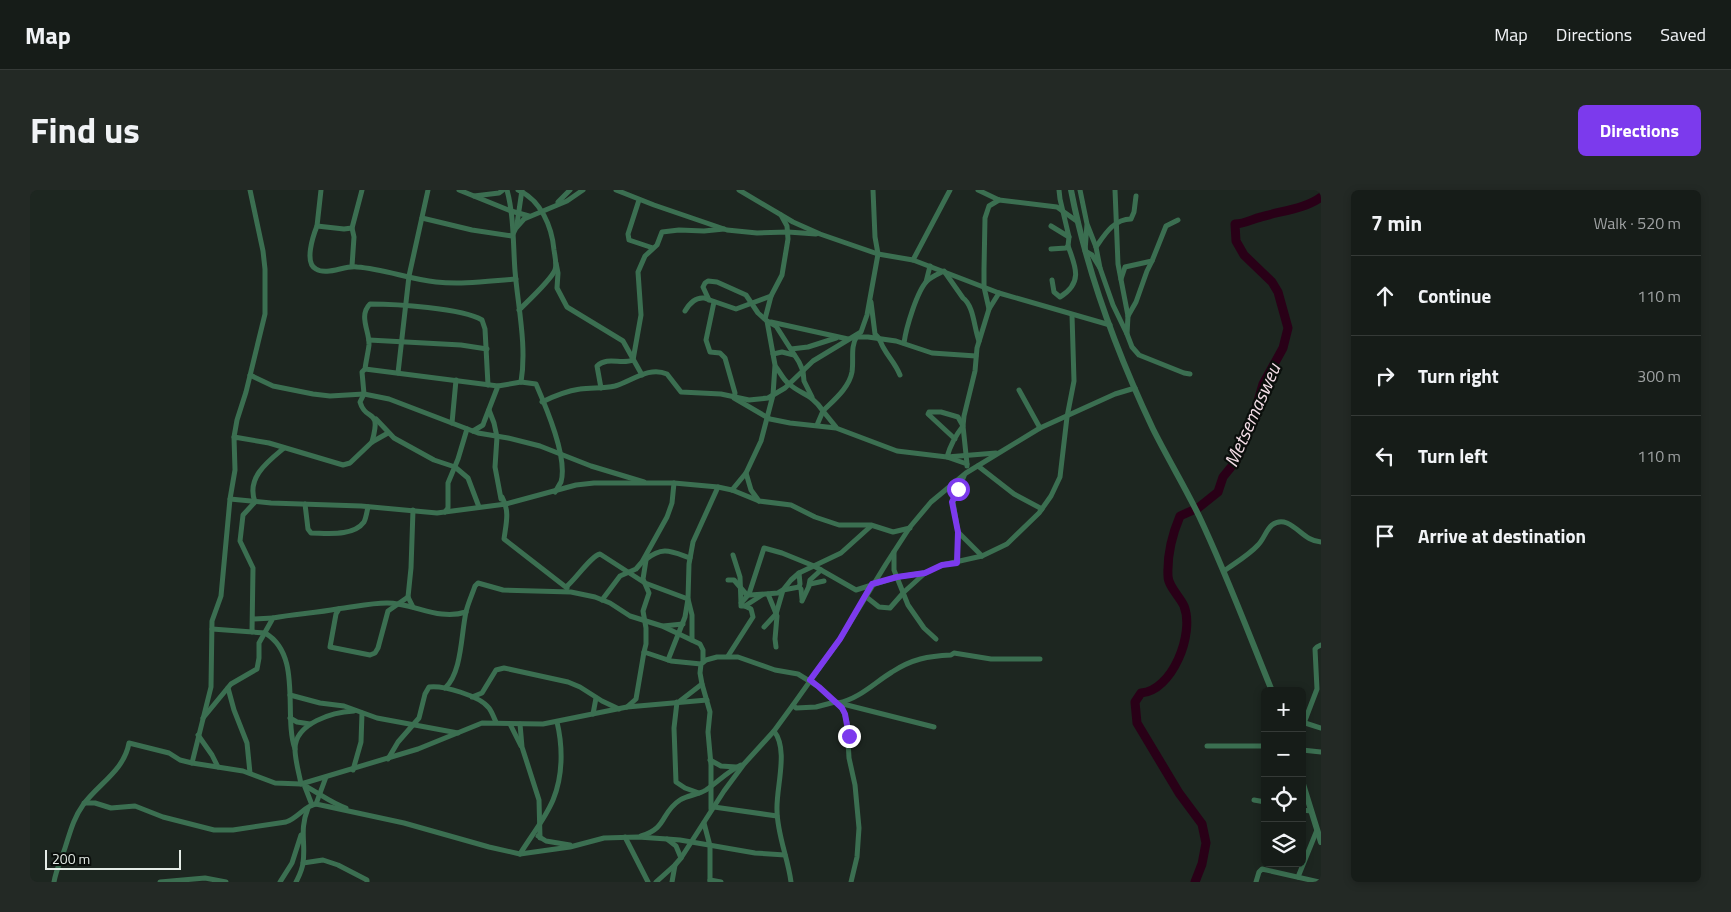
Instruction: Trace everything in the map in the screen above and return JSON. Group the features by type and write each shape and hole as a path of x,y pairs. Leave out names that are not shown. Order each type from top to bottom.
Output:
{"street":[{"path":"192,764 201,720 211,687 212,621 221,596 230,499 235,470 234,437 236,420 246,392 264,321 263,252 250,190"},
{"path":"321,190 317,226 312,239 310,260 316,269 322,271 352,266 444,282 516,279"},
{"path":"352,266 354,237 352,228 362,190"},
{"path":"398,372 409,276 428,190"},
{"path":"459,190 511,211 530,216"},
{"path":"472,196 499,193 505,190 511,211 523,352 521,382"},
{"path":"520,190 542,212 549,224 553,234 558,288 567,307 622,341 642,374"},
{"path":"516,228 520,214 520,190"},
{"path":"556,204 570,190"},
{"path":"512,236 521,221 570,199 583,190"},
{"path":"616,190 639,200 724,229 757,233 820,234"},
{"path":"738,190 781,215 820,234 878,254 913,260 999,293 1072,315 1110,324"},
{"path":"816,425 823,411 845,387 850,378 853,363 852,348 865,324 878,254 875,238 873,190"},
{"path":"913,260 951,190"},
{"path":"978,190 999,200 1053,206 1062,209 1078,222"},
{"path":"1052,280 1054,292 1060,297 1069,292 1076,278 1076,266 1068,246 1068,227 1062,209 1060,190"},
{"path":"1071,190 1085,251 1110,324 1135,388 1154,431 1194,506 1224,571 1270,687"},
{"path":"1114,190 1118,264 1128,316 1127,334"},
{"path":"1081,192 1087,224 1096,247 1100,268 1113,305 1132,347 1139,355 1190,374"},
{"path":"1096,247 1116,223 1131,219 1136,196"},
{"path":"639,200 628,234 628,240 653,248"},
{"path":"989,309 984,287 985,218 988,206 999,200"},
{"path":"732,490 746,473 761,441 774,395 775,365 766,320 771,296 782,275 788,232 781,215"},
{"path":"422,218 472,230 512,236"},
{"path":"1128,316 1136,302 1166,226 1178,220"},
{"path":"1085,251 1087,224"},
{"path":"317,226 352,228"},
{"path":"1051,226 1069,237"},
{"path":"634,360 641,315 638,272 645,256 657,245 660,236 665,231 724,229"},
{"path":"1051,249 1066,248 1068,246"},
{"path":"1085,251 1092,255 1100,268"},
{"path":"1121,280 1125,268 1152,261"},
{"path":"519,310 550,278 556,263"},
{"path":"904,343 911,316 926,282 930,266"},
{"path":"926,282 935,274 944,271"},
{"path":"944,271 962,298 967,301 975,322 979,341"},
{"path":"734,398 735,393 725,358 720,353 710,352 706,340 712,301 703,287 705,283 712,281 742,293 766,320 776,326 803,371 804,381 812,397 836,428"},
{"path":"957,563 958,532 952,502 967,472 963,426 979,341 989,309 999,293"},
{"path":"685,311 691,302 698,298 736,309 771,296"},
{"path":"870,299 875,334 880,338 883,347 895,363 900,376"},
{"path":"479,507 470,482 455,467 428,457 394,438 361,406 360,400 364,394 362,372 365,369 368,340 364,318 368,305 386,304 475,316 484,323 488,385"},
{"path":"865,596 879,607 890,608 925,573 942,565 982,556 1012,541 1042,509 1055,489 1060,477 1066,417 1074,381 1072,315"},
{"path":"766,320 848,339"},
{"path":"542,402 581,389 622,384 642,374 654,372 667,374 681,392 721,394 734,398 760,400 774,395 789,384 813,361 848,339 857,336 904,343 932,353 976,356"},
{"path":"791,349 808,347 841,337"},
{"path":"368,340 461,345 487,349"},
{"path":"773,354 782,352 795,356"},
{"path":"601,388 597,366 602,362 615,360 628,362 634,360"},
{"path":"775,365 789,384 812,397"},
{"path":"365,369 498,386 521,382 536,384 557,439 562,461 561,479 555,492"},
{"path":"250,375 273,386 314,394 330,396 364,394 389,399 470,430 508,438 560,453 591,466 648,483"},
{"path":"452,423 456,380"},
{"path":"444,513 448,508 448,483 470,430 483,425 498,386"},
{"path":"656,882 675,866 744,764 774,731 793,705 840,639 872,584 910,527 931,502 945,488 967,472 1040,428 1116,394 1135,388"},
{"path":"1019,390 1040,428"},
{"path":"734,398 767,417 790,423 836,428 897,450 947,458 967,464"},
{"path":"489,410 497,437 495,467 502,505 508,517 504,539 571,592"},
{"path":"955,439 928,414 929,412 941,412 958,417 963,426"},
{"path":"372,442 377,426 375,419"},
{"path":"947,458 963,426"},
{"path":"234,437 284,448 343,465 347,464 372,442 388,433"},
{"path":"255,502 252,489 256,476 269,460 284,448"},
{"path":"947,458 998,453"},
{"path":"978,466 1009,491 1042,509"},
{"path":"746,473 751,490 759,502"},
{"path":"230,499 444,513 502,505 576,485 594,483 674,484 732,490 759,502 791,505 839,526 871,525 893,532 910,527"},
{"path":"602,600 620,576 636,569 644,560 670,511 674,484"},
{"path":"668,660 683,624 688,599 690,558 696,534 718,488"},
{"path":"252,632 252,568 240,541 243,515 255,502"},
{"path":"306,504 308,529 311,533 342,532 356,528 364,522 368,507"},
{"path":"413,607 408,597 414,510"},
{"path":"1224,571 1254,550 1269,528 1278,522 1288,523 1306,538 1314,542 1321,542"},
{"path":"776,647 776,614 783,590 799,573 841,553 871,525"},
{"path":"958,532 982,556"},
{"path":"657,537 663,550"},
{"path":"743,604 749,594 764,548 814,566 853,589 860,590 872,584 897,577 925,573"},
{"path":"627,707 636,699 646,638 643,611 649,592 642,575 644,560 663,550 690,558"},
{"path":"894,552 894,570 908,605 930,635 936,639"},
{"path":"566,588 599,553 645,583 688,599"},
{"path":"733,555 740,577 743,604"},
{"path":"799,573 802,601 810,580 821,570"},
{"path":"728,580 734,580 746,594 752,596 799,587"},
{"path":"808,585 824,581"},
{"path":"445,688 452,682 466,612 475,584 504,590 571,592 589,595 630,616 662,626 702,646 700,673 710,712 708,732 713,808"},
{"path":"768,594 776,614"},
{"path":"743,604 762,595"},
{"path":"340,609 336,614 330,647 370,655 375,653 378,648 387,612 408,597"},
{"path":"688,599 692,615 692,640"},
{"path":"253,619 388,603 413,607 430,613 454,615 466,612"},
{"path":"728,656 753,617 751,608 743,604"},
{"path":"764,627 776,614"},
{"path":"201,720 234,682 257,669 259,643 273,618"},
{"path":"662,626 683,624"},
{"path":"212,629 265,633 274,640 283,652 287,666 290,695 291,739 303,785 312,805"},
{"path":"1306,715 1317,689 1315,650 1317,646 1321,645"},
{"path":"644,652 668,660 702,663 717,657 738,657 768,668 798,674 810,680 836,703 844,712 847,723 849,758 855,785 859,822 859,841 851,882"},
{"path":"793,705 796,708 810,708 851,699 901,666 926,656 951,655 954,653 991,659 1040,659"},
{"path":"472,697 482,693 496,670 504,668 568,682 620,709"},
{"path":"452,682 458,691"},
{"path":"699,793 685,788 676,782 674,728 678,702 702,684"},
{"path":"388,759 398,742 418,718 429,687 458,691 483,702 489,708 496,722"},
{"path":"228,688 234,710 247,743 250,755 250,773"},
{"path":"482,693 483,702"},
{"path":"290,695 320,703 338,705 377,718 458,733"},
{"path":"593,714 596,698"},
{"path":"303,785 388,759 482,723 543,724 627,707 707,700"},
{"path":"836,703 934,727"},
{"path":"295,749 296,742 302,732 322,717 355,711"},
{"path":"353,770 361,742 362,712"},
{"path":"290,718 297,722 311,724"},
{"path":"418,718 422,726"},
{"path":"520,854 553,799 558,780 560,742 557,722"},
{"path":"1306,723 1321,728"},
{"path":"510,724 522,747 539,800 540,838"},
{"path":"520,724 522,747"},
{"path":"774,731 778,739 781,764 777,816 791,882"},
{"path":"198,735 218,767"},
{"path":"54,882 77,813 125,758 129,744 169,753 180,760 192,764 250,773 275,783 303,785 320,793 333,803 360,814"},
{"path":"1207,746 1261,746"},
{"path":"1306,750 1321,752"},
{"path":"710,760 721,766"},
{"path":"84,803 95,803 111,808 135,806 157,815 206,829 220,830 286,822 312,805 404,823 520,854 575,846 604,838 638,836 650,833 657,829 669,810 679,800 699,793 736,767 744,764"},
{"path":"711,768 721,766 736,767"},
{"path":"280,882 295,856 304,819 320,793 326,777"},
{"path":"1306,794 1321,842"},
{"path":"1254,800 1261,801"},
{"path":"713,808 777,816"},
{"path":"1306,810 1311,811"},
{"path":"704,822 710,846 710,881 722,882"},
{"path":"1298,877 1317,830"},
{"path":"296,881 301,873 303,863 302,832"},
{"path":"533,833 546,841 575,846"},
{"path":"638,836 693,842 755,853 785,855"},
{"path":"625,837 648,882"},
{"path":"667,839 676,846 681,858"},
{"path":"303,863 317,860 331,862 367,880 367,882"},
{"path":"672,882 675,866"},
{"path":"1256,882 1258,872 1262,869 1319,882"},
{"path":"160,882 205,878 226,882"}],"waterway":[{"name":"Metsemasweu","path":"1195,882 1202,864 1206,843 1202,824 1179,793 1137,723 1135,702 1141,693 1152,690 1171,672 1183,645 1187,618 1184,606 1170,584 1168,576 1168,560 1180,516 1198,508 1218,492 1223,477 1236,461 1250,428 1263,384 1283,348 1288,328 1278,292 1272,282 1244,255 1236,241 1235,224 1300,207 1321,197"}],"route":[{"path":"849,736 842,708 810,680 840,639 872,584 897,577 925,573 938,566 957,563 958,532 952,502 958,489"}]}
